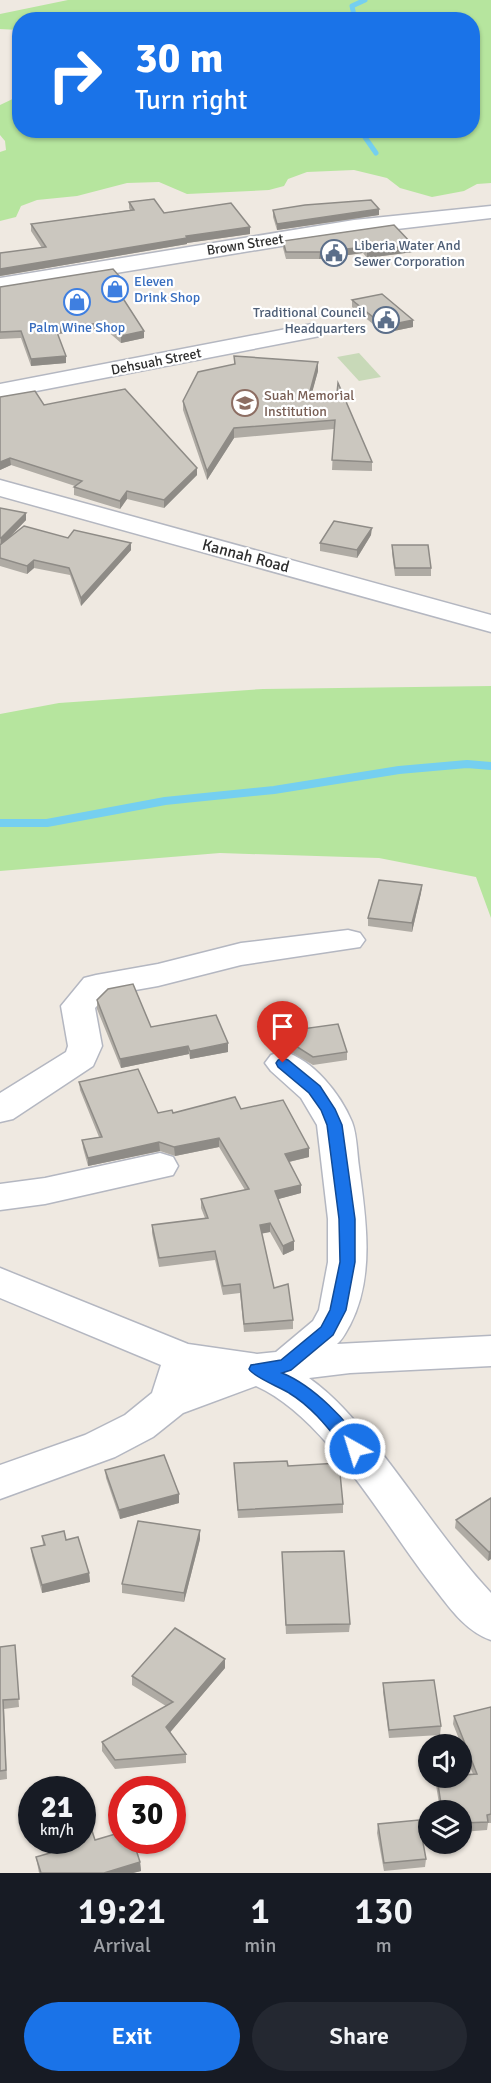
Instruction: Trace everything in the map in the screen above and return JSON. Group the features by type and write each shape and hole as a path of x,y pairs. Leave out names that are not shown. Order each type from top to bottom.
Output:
{"street":[{"name":"Brown Street","path":"0,285 354,227 491,212"},
{"name":"Dehsuah Street","path":"0,391 312,331"},
{"name":"Kannah Road","path":"0,488 491,624"},
{"path":"0,1110 81,1058 85,1046 78,1006 96,986 158,975 241,954 348,940"},
{"path":"0,1282 183,1358 271,1368 327,1331 338,1310 347,1262 347,1230 335,1125 328,1109 314,1090 283,1063"},
{"path":"0,1197 45,1191 160,1166"},
{"path":"0,1482 100,1446 139,1426 169,1402 271,1368 350,1358 491,1351"},
{"path":"169,1402 183,1358"},
{"path":"271,1368 280,1379 299,1390 326,1414 398,1503 456,1584 491,1622"}],"green space":[{"path":"68,0 491,0 491,183 477,184 464,191 432,197 400,188 387,178 354,170 307,172 288,179 284,186 269,190 187,194 159,182 127,183 77,196 37,200 21,206 16,217 0,221 0,152 6,150 5,141 0,135 0,105 12,99 12,138 480,138 480,12 12,12 12,30 0,29 0,14"},
{"path":"359,353 381,377 359,381 337,357"},
{"path":"491,686 491,918 476,877 379,858 220,853 0,871 0,714 59,703 263,689"}],"building":[{"path":"154,199 164,213 231,203 250,227 0,269 0,253 46,247 31,224 134,210 129,202"},
{"path":"371,200 379,209 277,224 273,210 305,205"},
{"path":"394,225 413,245 367,251 364,247 320,252 286,252 283,241"},
{"path":"113,269 126,284 115,286 144,331 121,336 105,323 55,327 66,356 31,359 21,331 0,332 0,287"},
{"path":"382,294 413,320 384,326 352,300"},
{"path":"234,356 318,362 309,395 337,393 338,383 372,462 332,460 335,420 234,428 207,471 183,401 198,372 235,364"},
{"path":"125,389 197,468 164,500 127,491 120,501 74,487 82,481 10,458 0,462 0,397 35,391 44,405"},
{"path":"0,508 26,513 1,538 0,538"},
{"path":"334,521 372,528 357,550 320,543"},
{"path":"24,526 68,538 74,530 131,543 81,598 69,568 34,560 27,566 0,558 0,545"},
{"path":"392,545 428,545 431,568 395,568"},
{"path":"379,880 422,885 412,923 368,918"},
{"path":"133,984 151,1027 216,1015 228,1043 190,1051 188,1046 120,1059 97,1000 108,989"},
{"path":"338,1024 347,1052 313,1057 291,1043 287,1031"},
{"path":"138,1069 158,1113 172,1110 173,1113 235,1097 241,1109 283,1100 309,1148 285,1154 301,1185 275,1191 294,1241 283,1246 270,1223 260,1225 274,1288 288,1284 293,1320 244,1324 240,1284 223,1286 215,1251 159,1258 152,1225 208,1218 201,1199 249,1189 219,1138 174,1147 159,1142 88,1158 82,1140 102,1137 79,1082"},
{"path":"164,1455 179,1494 119,1510 105,1470"},
{"path":"287,1461 288,1466 339,1463 343,1504 238,1510 234,1463"},
{"path":"491,1498 491,1551 489,1552 456,1520"},
{"path":"138,1521 200,1530 184,1593 122,1584"},
{"path":"64,1531 66,1540 78,1537 89,1573 42,1585 31,1548 45,1545 42,1536"},
{"path":"344,1551 350,1624 286,1625 282,1552"},
{"path":"175,1628 225,1659 166,1727 186,1754 115,1760 102,1742 173,1702 132,1676"},
{"path":"15,1645 19,1699 3,1700 6,1770 0,1771 0,1647"},
{"path":"434,1680 441,1726 389,1730 383,1683"},
{"path":"491,1707 491,1814 487,1815 488,1822 472,1823 472,1800 440,1800 439,1788 472,1788 472,1774 477,1774 472,1761 472,1734 461,1734 454,1716"},
{"path":"418,1820 418,1854 425,1854 426,1859 384,1863 378,1824"},
{"path":"108,1836 108,1854 137,1854 140,1862 104,1873 41,1873 36,1857 46,1854 96,1854 96,1840"}],"waterway":[{"path":"353,12 352,6 365,0"},
{"path":"366,138 376,153"},
{"path":"0,823 47,823 165,801 274,790 399,770 467,764 491,766"}],"place":[{"name":"Liberia Water And Sewer Corporation","path":"334,253"},
{"name":"Eleven Drink Shop","path":"115,289"},
{"name":"Palm Wine Shop","path":"77,302"},
{"name":"Traditional Council Headquarters","path":"386,320"},
{"name":"Suah Memorial Institution","path":"245,403"}],"route":[{"path":"283,1063 314,1090 328,1109 335,1125 347,1219 347,1262 338,1310 327,1331 286,1366 257,1369 299,1390 326,1414 355,1449"}]}
